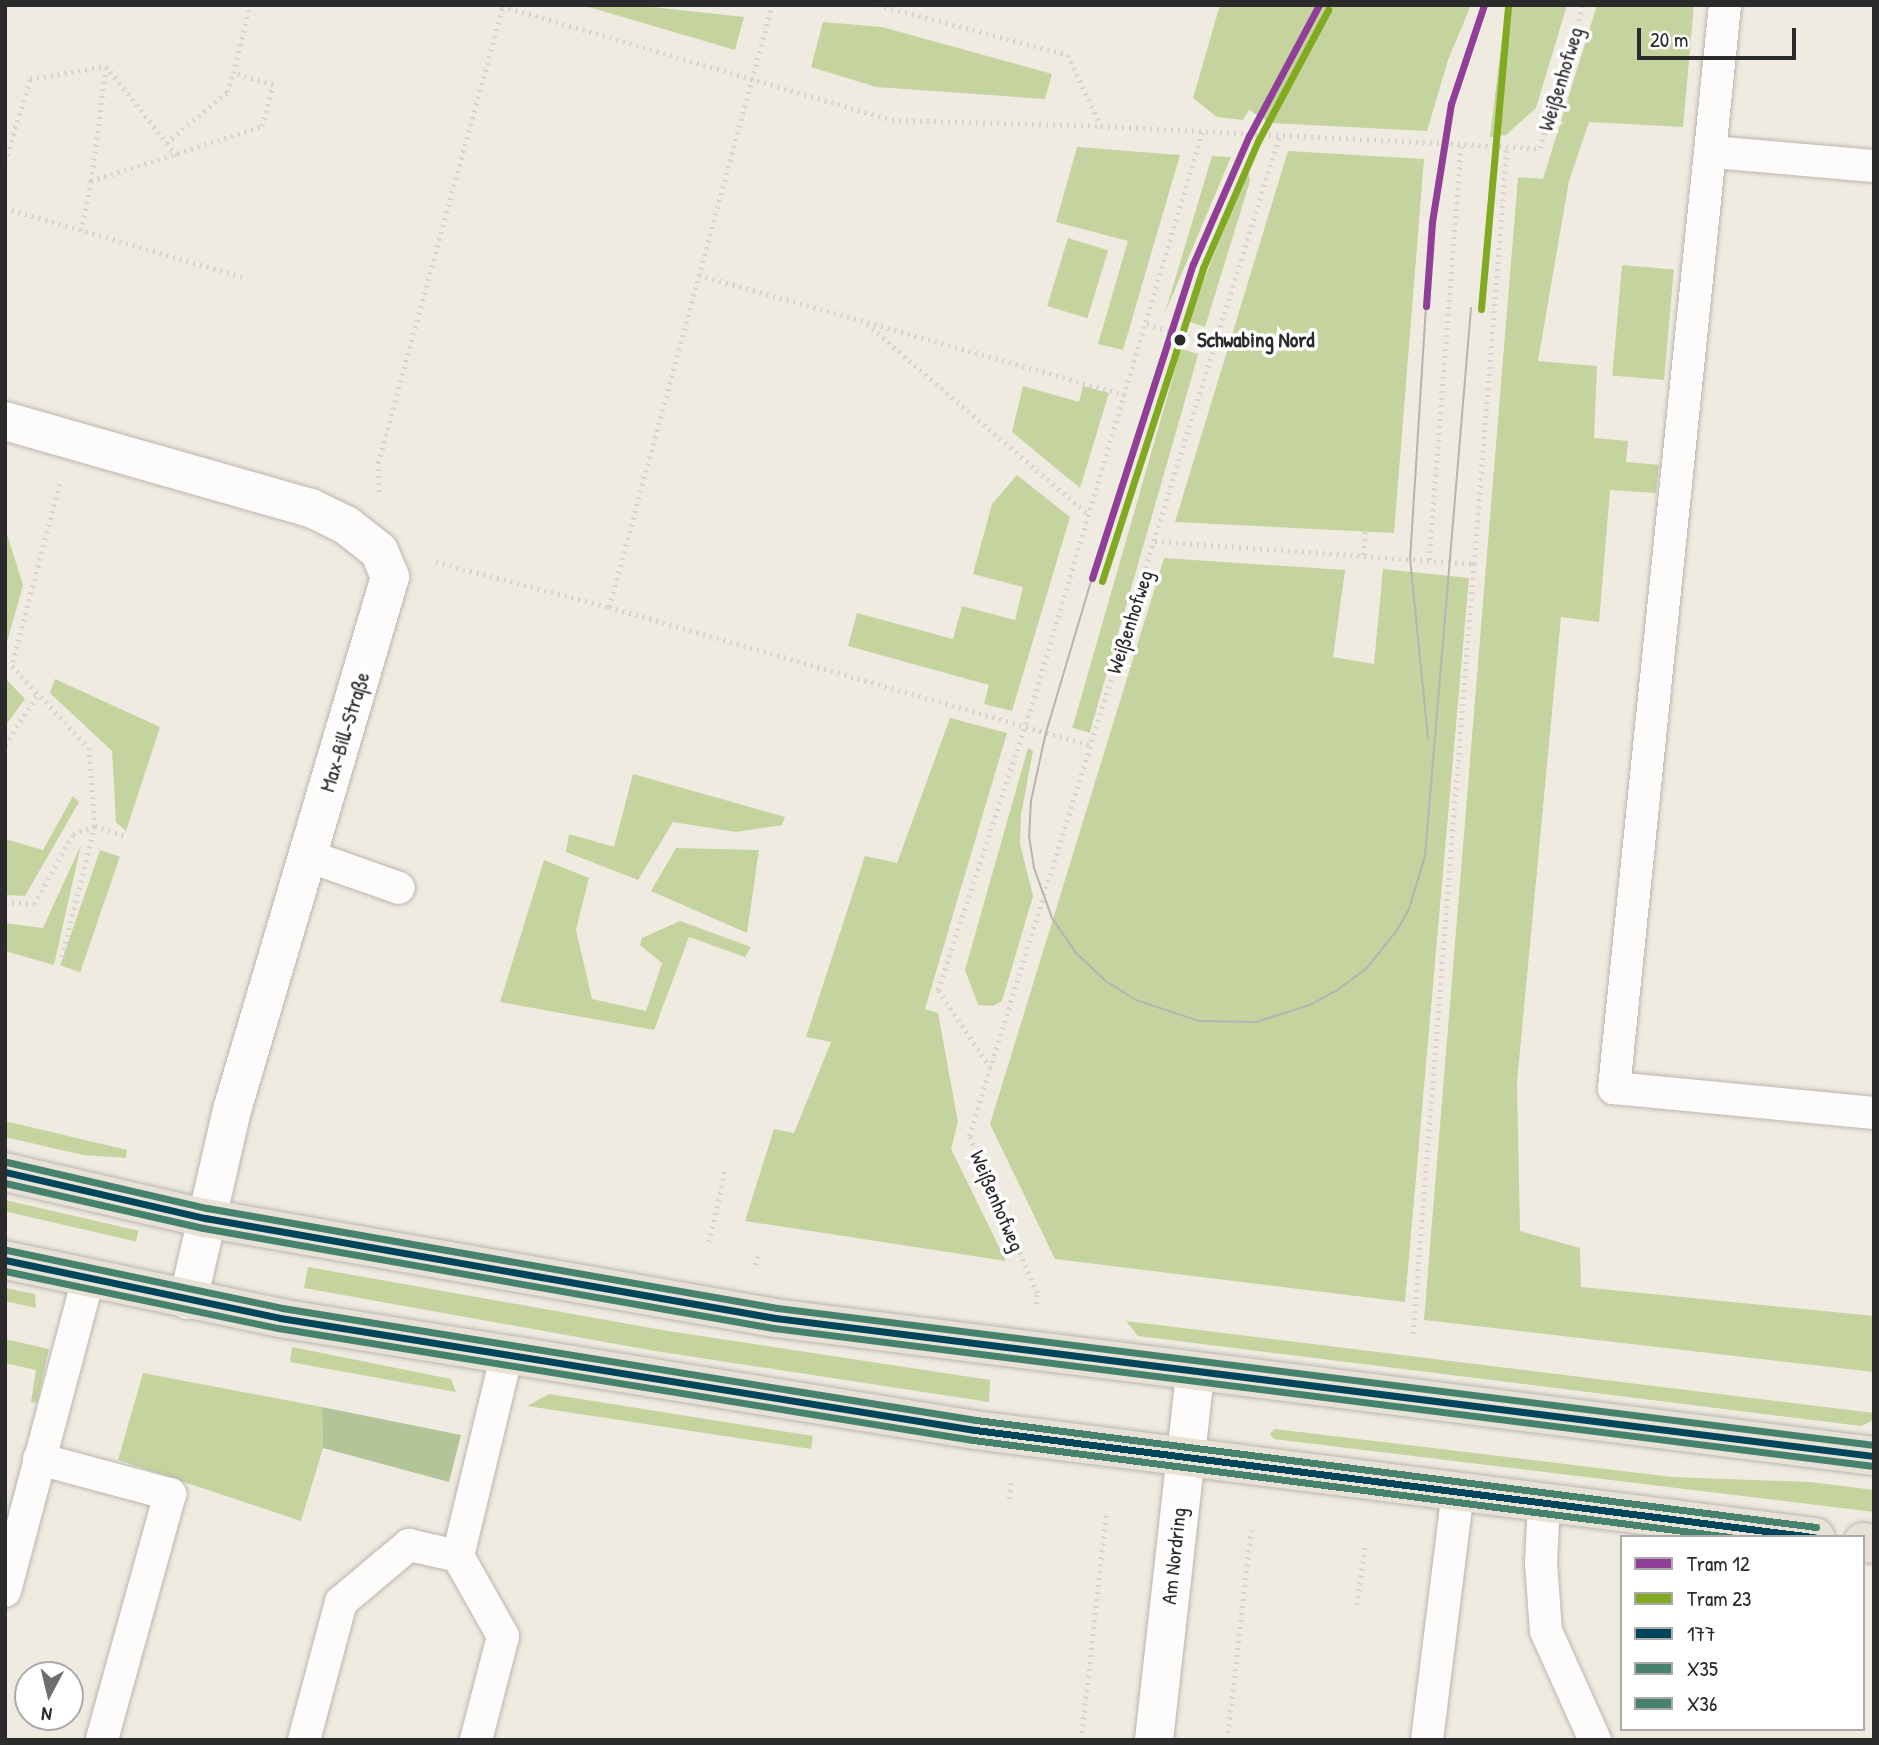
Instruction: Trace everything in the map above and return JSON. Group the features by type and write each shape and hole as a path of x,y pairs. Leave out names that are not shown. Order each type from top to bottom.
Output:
{"main road":[{"path":"5,1172 205,1218 520,1277 775,1318 1874,1457"},
{"path":"5,1260 188,1300 1016,1436 1544,1505 1798,1535"}],"street":[{"path":"5,421 311,508 346,525 379,551"},
{"name":"Max-Bill-Straße","path":"188,1300 232,1110 390,577 379,551"},
{"name":"Am Nordring","path":"1154,1740 1195,1373"}],"lane":[{"path":"1725,5 1713,152 1614,1088 1874,1114"},
{"path":"1713,152 1874,166"},
{"path":"308,856 399,888"},
{"path":"5,1591 88,1279"},
{"path":"476,1740 503,1636 458,1556 507,1354"},
{"path":"39,1459 170,1494 102,1740"},
{"path":"1427,1740 1458,1492"},
{"path":"1544,1505 1541,1563 1546,1631 1595,1740"},
{"path":"304,1740 341,1602 409,1545 458,1556"}],"path":[{"path":"166,143 227,92 250,5"},
{"path":"1090,745 609,607 462,567 379,551 378,463 502,5 892,120 1101,126 1279,137"},
{"path":"609,607 772,5"},
{"path":"878,5 1068,55 1101,126"},
{"name":"Weißenhofweg","path":"1028,1352 1037,1293 969,1136 1279,137 1461,142 1540,148 1583,5"},
{"path":"106,65 177,156"},
{"path":"5,162 30,79 106,65"},
{"path":"81,230 91,181 106,65"},
{"path":"91,181 177,156 262,126 274,85 233,73"},
{"path":"990,1068 938,990 1026,726 1202,132"},
{"path":"1429,560 1461,142"},
{"path":"1413,1338 1507,146"},
{"path":"5,208 242,277"},
{"path":"699,275 1126,395"},
{"path":"863,321 1090,516"},
{"path":"1147,324 1215,344"},
{"path":"62,958 95,826 89,748 12,666 72,439"},
{"path":"1363,555 1365,531"},
{"path":"1155,541 1474,564"},
{"path":"5,745 38,694"},
{"path":"5,902 34,904 73,834 95,826 125,836"},
{"path":"709,1242 725,1170"},
{"path":"756,1265 759,1251"},
{"path":"1009,1499 1016,1436"},
{"path":"1081,1740 1106,1513"},
{"path":"1227,1740 1251,1530"},
{"path":"1357,1605 1365,1543"}],"green space":[{"path":"582,5 634,5 744,17 735,50"},
{"path":"1220,5 1471,5 1448,60 1427,131 1270,123 1249,110 1243,120 1217,117 1193,98"},
{"path":"1506,5 1567,5 1536,108 1506,135 1490,137"},
{"path":"1597,5 1694,5 1683,127 1589,122 1569,181 1538,361 1597,366 1594,438 1628,441 1626,462 1659,465 1656,493 1610,490 1599,622 1561,617 1517,1082 1520,1231 1580,1248 1581,1287 1874,1316 1874,1372 1424,1320 1518,177 1543,179"},
{"path":"823,22 882,27 1052,74 1045,99 876,87 811,67"},
{"path":"1077,147 1180,155 1123,350 1098,344 1128,241 1056,222"},
{"path":"1288,151 1424,159 1394,533 1175,522"},
{"path":"1212,156 1231,157 1165,313"},
{"path":"1248,172 1250,181 1205,327 1187,321"},
{"path":"1068,238 1108,250 1087,318 1047,306"},
{"path":"1622,265 1674,270 1664,380 1612,376"},
{"path":"1181,349 1198,354 1090,733 1072,728"},
{"path":"1023,386 1079,402 1083,386 1109,393 1080,488 1012,432"},
{"path":"1017,475 1070,517 1012,711 984,704 989,685 848,646 857,613 953,639 962,606 1015,620 1023,587 973,574 992,504"},
{"path":"5,528 23,585 5,649"},
{"path":"1164,558 1345,570 1333,657 1374,664 1383,569 1469,578 1405,1302 1055,1259 990,1124"},
{"path":"5,678 25,699 5,726"},
{"path":"55,679 160,727 126,831 116,822 112,751 50,693"},
{"path":"950,718 1007,733 925,1009 938,1013 958,1122 951,1149 1006,1261 745,1221 774,1129 794,1133 831,1042 806,1037 865,856 897,863"},
{"path":"1028,748 1033,751 1021,815 1020,844 1033,896 1002,1001 993,1006 978,1005 965,970"},
{"path":"633,774 785,817 782,825 736,832 673,822 638,880 566,852 569,834 614,847"},
{"path":"73,796 79,802 25,896 5,895 5,839 43,850"},
{"path":"81,845 54,965 5,951 5,923 43,928"},
{"path":"676,848 759,850 747,933 651,891"},
{"path":"100,850 120,857 80,972 60,965"},
{"path":"544,860 589,878 576,930 592,999 646,1011 662,963 640,945 642,938 680,921 751,947 745,957 689,937 654,1030 500,1002"},
{"path":"5,1121 127,1150 126,1158 83,1155 5,1137"},
{"path":"5,1200 138,1231 136,1242 5,1211"},
{"path":"308,1267 668,1331 990,1380 989,1402 655,1351 304,1288"},
{"path":"5,1288 35,1294 36,1308 5,1301"},
{"path":"1126,1321 1874,1413 1874,1420 1861,1426 1138,1336"},
{"path":"5,1339 49,1349 37,1403 31,1402 36,1370 5,1363"},
{"path":"292,1347 451,1379 456,1392 290,1362"},
{"path":"143,1373 322,1407 323,1448 301,1521 118,1460"},
{"path":"549,1394 813,1436 811,1449 527,1406"},
{"path":"322,1407 461,1435 449,1482 323,1448"},
{"path":"1275,1429 1672,1477 1810,1482 1874,1490 1874,1512 1274,1439 1270,1434"}],"tram line":[{"name":"12","path":"1092,578 1193,264 1249,136 1319,5"},
{"name":"12","path":"1426,306 1432,222 1451,104 1484,5"},
{"name":"23","path":"1481,309 1508,6"},
{"name":"23","path":"1102,581 1203,268 1258,141 1328,10"},
{"path":"1426,306 1410,558 1428,738"},
{"path":"1092,578 1046,732 1031,801 1029,836 1034,868 1052,918 1076,953 1107,982 1136,1000 1199,1021 1256,1022 1310,1005 1339,989 1366,969 1397,930 1409,909 1425,856 1471,308"}],"transit line":[{"name":"X36","path":"7,1162 207,1208 777,1308 1874,1445"},
{"name":"177","path":"5,1172 205,1218 775,1318 1874,1456"},
{"name":"X35","path":"5,1183 203,1228 773,1328 1873,1466"},
{"name":"X36","path":"7,1250 282,1308 976,1420 1816,1527"},
{"name":"177","path":"5,1260 280,1318 975,1430 1797,1535"},
{"name":"X35","path":"5,1271 278,1328 973,1440 1714,1535"}],"place":[{"name":"Schwabing Nord","path":"1180,340"}]}
